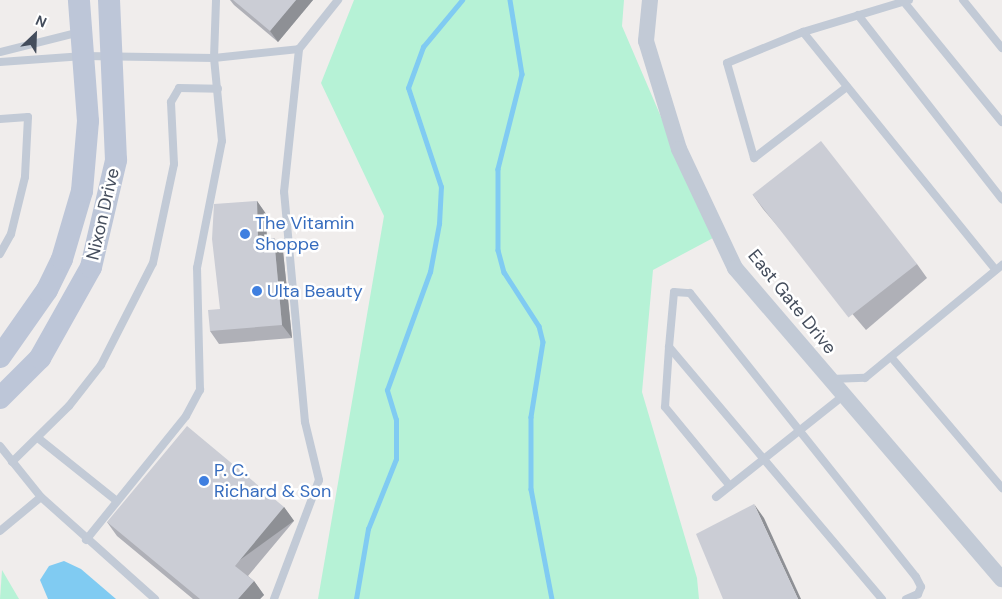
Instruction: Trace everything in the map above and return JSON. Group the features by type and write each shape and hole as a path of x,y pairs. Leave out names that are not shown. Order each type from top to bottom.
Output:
{"street":[{"name":"Nixon Drive","path":"0,356 47,290 74,226 86,156 84,56 79,0"},
{"name":"Nixon Drive","path":"0,398 40,358 92,267 116,160 114,60 109,0"},
{"name":"East Gate Drive","path":"650,0 646,41 679,149 735,268 1002,579"}],"lane":[{"path":"86,540 186,416 200,390 197,268 219,172 218,88 214,58 216,0"},
{"path":"274,599 319,480 305,422 284,192 299,49 338,0"},
{"path":"963,0 1002,48"},
{"path":"846,87 754,158 727,63 804,32 907,1 1002,122"},
{"path":"858,15 1002,199"},
{"path":"0,52 82,32"},
{"path":"804,32 846,87 999,268 865,378 829,379"},
{"path":"0,62 84,56 114,60 148,55 214,58 299,49"},
{"path":"12,462 38,438 101,365 153,263 174,164 171,102 179,88 218,88"},
{"path":"0,120 28,117 25,177 11,234 0,254"},
{"path":"730,486 665,407 674,292 679,290 690,293 916,577 921,587 918,594 906,599"},
{"path":"669,347 882,599"},
{"path":"891,357 1002,488"},
{"path":"716,497 843,396"},
{"path":"38,438 117,501"},
{"path":"0,446 42,497 86,540 155,599"},
{"path":"0,530 42,497"}],"green space":[{"path":"354,0 624,0 622,26 713,238 653,270 642,392 697,578 699,599 318,599 384,216 321,83"},
{"path":"2,570 19,599 0,599"}],"water":[{"path":"64,561 81,569 116,599 48,599 40,580 49,566"}],"building":[{"path":"233,0 296,0 270,31"},
{"path":"821,141 917,264 848,317 752,195"},
{"path":"257,201 258,238 274,238 282,325 210,331 208,310 220,309 212,239 214,204"},
{"name":"P. C. Richard & Son","path":"187,426 284,507 235,566 254,581 238,599 200,599 107,522"},
{"path":"754,504 798,599 723,599 696,534"}],"waterway":[{"path":"356,599 368,529 396,459 396,420 387,390 430,272 439,224 441,187 408,88 423,47 462,0"},
{"path":"510,0 522,74 498,169 498,250 504,272 539,326 543,342 531,417 531,489 552,599"}],"place":[{"name":"The Vitamin Shoppe","path":"245,234"},
{"name":"Ulta Beauty","path":"257,291"},
{"name":"P. C. Richard & Son","path":"204,481"}]}
